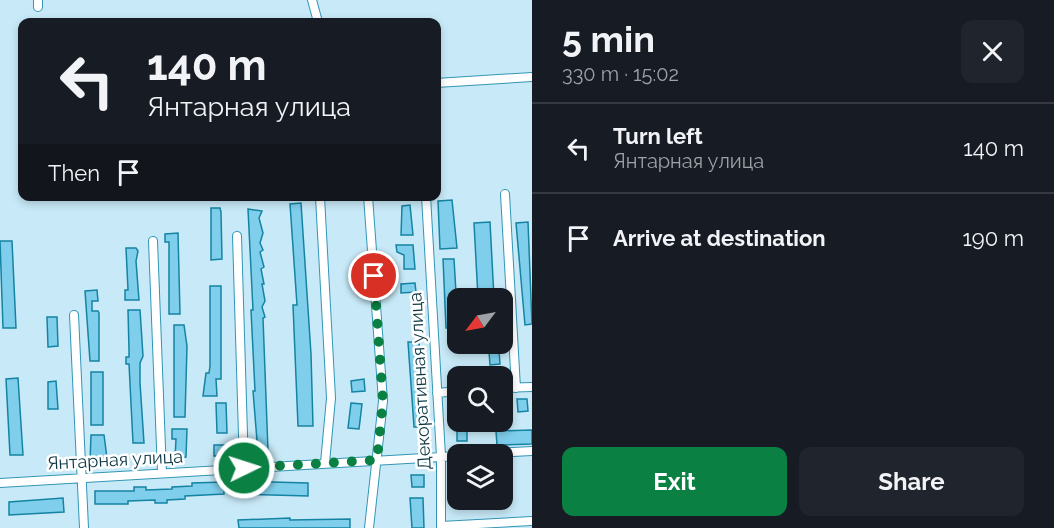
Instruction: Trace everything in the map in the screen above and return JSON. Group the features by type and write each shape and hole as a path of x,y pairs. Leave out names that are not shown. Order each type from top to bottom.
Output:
{"street":[{"path":"312,0 317,18"},
{"path":"441,83 532,77"},
{"path":"505,194 516,388 532,387"},
{"path":"320,201 331,398 325,464"},
{"path":"368,201 383,401 369,528"},
{"name":"Декоративная улица","path":"426,201 441,456 441,527"},
{"path":"237,236 244,468"},
{"path":"153,241 162,473"},
{"path":"74,315 84,528"},
{"path":"438,393 447,392"},
{"path":"513,452 532,451"},
{"name":"Янтарная улица","path":"0,483 447,456"},
{"path":"441,527 532,521"}],"building":[{"path":"452,200 457,248 440,249 438,201"},
{"path":"301,203 311,354 313,426 298,426 293,305 297,305 290,204"},
{"path":"410,205 413,235 401,235 402,206"},
{"path":"211,208 220,208 221,212 222,259 211,260"},
{"path":"248,209 262,211 259,218 263,233 260,243 263,250 260,252 264,267 261,269 265,301 262,307 265,317 263,318 268,451 257,451 255,448 257,441 253,391 255,391 251,310 253,310"},
{"path":"490,222 493,288 477,288 474,223"},
{"path":"528,222 532,324 525,325 516,223"},
{"path":"178,233 180,314 169,314 169,242 165,242 165,234"},
{"path":"0,241 12,241 16,328 3,328"},
{"path":"396,245 413,245 415,269 404,269 404,255 397,252"},
{"path":"126,248 136,248 138,251 136,261 139,300 125,300 125,290 128,290"},
{"path":"443,259 454,259 456,288 447,288 446,328"},
{"path":"415,283 416,292 401,293 401,284"},
{"path":"210,286 221,286 221,379 216,379 217,396 203,396 206,373 209,373 210,366"},
{"path":"97,290 98,301 92,301 92,311 99,313 99,361 90,361 85,291"},
{"path":"128,310 140,310 143,356 140,363 140,383 144,443 133,443 129,364 126,364 126,357 129,357"},
{"path":"47,317 57,317 58,346 48,347"},
{"path":"174,325 184,325 187,346 185,417 174,417"},
{"path":"408,342 419,342 424,427 414,427"},
{"path":"489,354 499,354 500,364 490,365"},
{"path":"91,372 103,372 103,425 91,425"},
{"path":"18,378 23,455 10,455 6,379"},
{"path":"364,379 365,391 352,392 351,381"},
{"path":"56,381 58,409 48,409 48,382"},
{"path":"517,399 527,399 528,411 518,412"},
{"path":"216,403 226,403 227,433 217,433"},
{"path":"351,403 362,404 359,429 348,428"},
{"path":"172,429 187,429 186,457 175,458 176,439 172,439"},
{"path":"532,430 532,444 497,444 496,432"},
{"path":"457,432 467,432 467,441 457,441"},
{"path":"91,435 104,435 107,458 104,458 104,462 90,462"},
{"path":"214,445 228,445 228,456 214,456"},
{"path":"411,475 424,475 424,487 412,487"},
{"path":"234,481 308,483 308,496 235,494"},
{"path":"224,482 224,494 185,496 185,499 167,500 167,503 155,503 155,500 128,501 128,504 95,504 95,491 134,491 134,487 146,487 146,490 172,489 172,487 192,486 192,483"},
{"path":"63,498 64,512 9,515 9,502"},
{"path":"410,498 423,498 424,528 412,528"},
{"path":"290,518 290,520 350,519 350,528 239,528 238,520"}],"route":[{"path":"244,468 377,460 383,401 374,276"}]}
